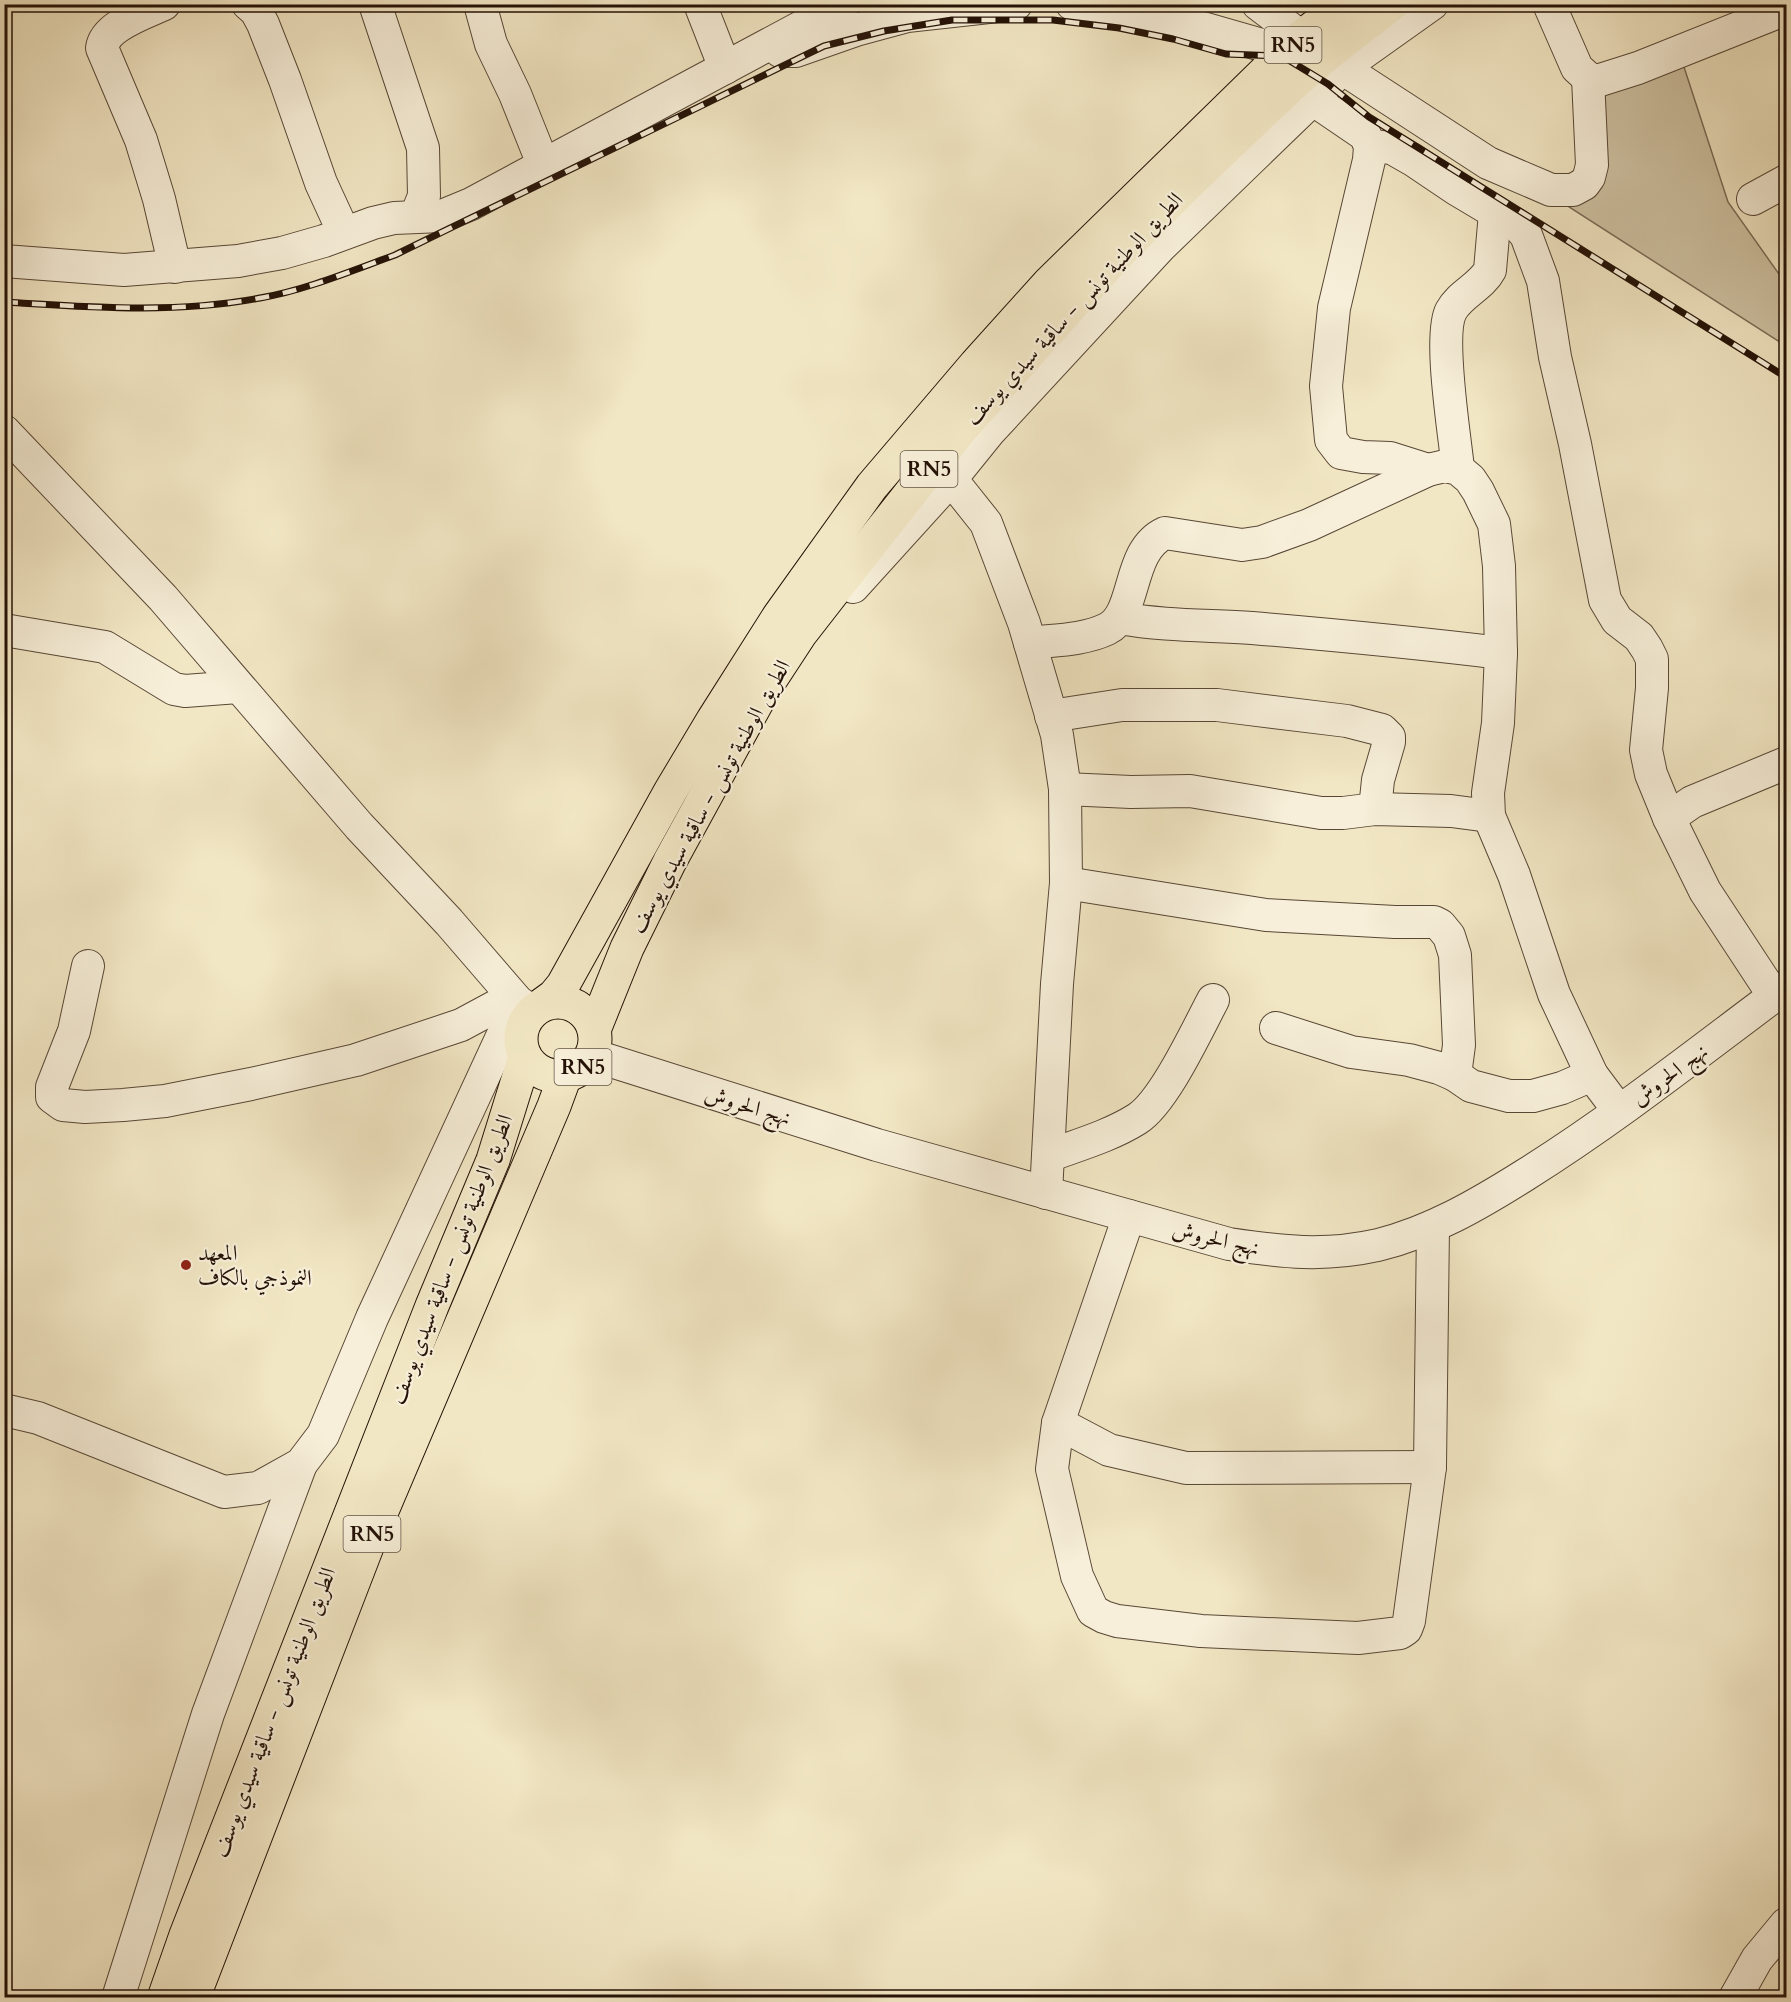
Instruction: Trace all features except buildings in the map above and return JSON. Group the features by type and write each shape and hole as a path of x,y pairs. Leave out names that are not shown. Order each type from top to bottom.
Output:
{"main road":[{"name":"الطريق الوطنية تونس - ساقية سيدي يوسف","path":"593,1042 627,948 670,861 763,691 801,633 927,472 1011,372 1158,214 1304,67 1344,4"},
{"name":"الطريق الوطنية تونس - ساقية سيدي يوسف","path":"527,1004 554,996 563,985 670,792 780,616 872,486 976,364 1049,283 1304,67 1392,4"},
{"name":"RN5","path":"569,1003 580,1009 589,1018 593,1042 585,1065 576,1072 565,1076 542,1073 525,1057 520,1041 527,1004 569,1003"},
{"name":"الطريق الوطنية تونس - ساقية سيدي يوسف","path":"164,1998 203,1891 432,1306 493,1160 525,1057"},
{"name":"الطريق الوطنية تونس - ساقية سيدي يوسف","path":"193,1998 370,1539 565,1076"}],"street":[{"path":"164,4 107,34 102,48 141,140 159,199 175,267"},
{"path":"248,4 263,24 321,183 344,233"},
{"path":"375,4 423,148 424,196 416,216"},
{"path":"480,4 492,44 543,164"},
{"path":"700,4 725,68"},
{"path":"4,261 124,270 238,261 282,253 394,218 442,216 844,4"},
{"path":"760,49 796,51 859,29 907,16 1016,4"},
{"path":"1072,4 1189,24 1304,67 1488,163 1551,190 1573,190 1584,184 1589,177 1592,165 1588,78"},
{"path":"1258,4 1304,67 1365,135 1370,146 1368,172 1334,308 1326,386 1331,440 1341,453 1390,458 1428,470"},
{"path":"801,633 841,601 951,479 988,432 1161,246 1304,67 1432,4"},
{"path":"1550,4 1577,68 1588,78 1597,81 1638,68 1786,9"},
{"path":"1370,146 1392,148 1518,226 1526,235 1543,282 1555,357 1575,444 1605,600 1617,620 1639,637 1652,659 1652,688 1646,750 1651,774 1669,818 1705,891 1780,992"},
{"path":"1753,199 1786,181"},
{"path":"1458,469 1448,374 1448,317 1456,303 1486,277 1490,270 1495,213"},
{"path":"4,431 163,598 359,826 527,1004"},
{"path":"1030,643 1090,635 1109,628 1120,618 1126,606 1133,578 1148,548 1157,537 1165,533 1242,545 1262,542 1309,525 1428,470 1445,466 1458,469 1470,478 1494,524 1500,566 1501,653 1498,723 1488,793 1489,816 1514,875 1554,994 1592,1075 1619,1111"},
{"path":"951,479 986,523 1030,643 1057,735 1065,789 1066,883 1057,984 1046,1193"},
{"path":"1120,618 1175,626 1219,626 1389,639 1501,653"},
{"path":"4,630 105,647 174,689 185,691 238,687"},
{"path":"1051,716 1122,705 1217,705 1347,721 1382,730 1389,736 1389,742 1378,780 1375,809"},
{"path":"1669,818 1692,802 1786,763"},
{"path":"1065,789 1131,792 1190,791 1321,813 1375,809 1451,811 1489,816"},
{"path":"1066,883 1266,915 1395,922 1434,921 1449,936 1455,955 1459,1045 1455,1075"},
{"path":"88,966 74,1031 52,1087 52,1097 63,1105 85,1107 165,1101 251,1084 345,1062 527,1004"},
{"name":"نهج الحروش","path":"593,1042 878,1145 1229,1244 1285,1253 1320,1253 1378,1245 1433,1226 1479,1203 1573,1145 1780,992"},
{"path":"1048,1156 1102,1136 1138,1118 1156,1100 1213,1000"},
{"path":"118,1998 208,1714 301,1464 323,1435 381,1297 527,1004"},
{"path":"1276,1028 1351,1052 1409,1060 1455,1075 1471,1086 1509,1096 1533,1096 1562,1088 1592,1075"},
{"path":"1130,1216 1058,1423 1052,1469 1077,1576 1093,1611 1117,1621 1190,1630 1358,1638 1400,1633 1406,1629 1409,1621 1430,1467 1433,1226"},
{"path":"4,1410 38,1418 224,1492 258,1488 301,1464"},
{"path":"1058,1423 1109,1450 1186,1468 1430,1467"},
{"path":"1735,1998 1757,1959 1784,1934"}],"shaded area":[{"path":"1683,64 1728,202 1786,284 1786,346 1569,207 1585,193 1577,95"}],"railway":[{"path":"4,302 164,308 228,303 294,290 395,255 824,46 884,31 952,20 1053,20 1119,28 1173,39 1226,54 1282,56 1328,84 1369,117 1786,377"}],"place":[{"name":"المعهد النموذجي بالكاف","path":"186,1265"}]}
